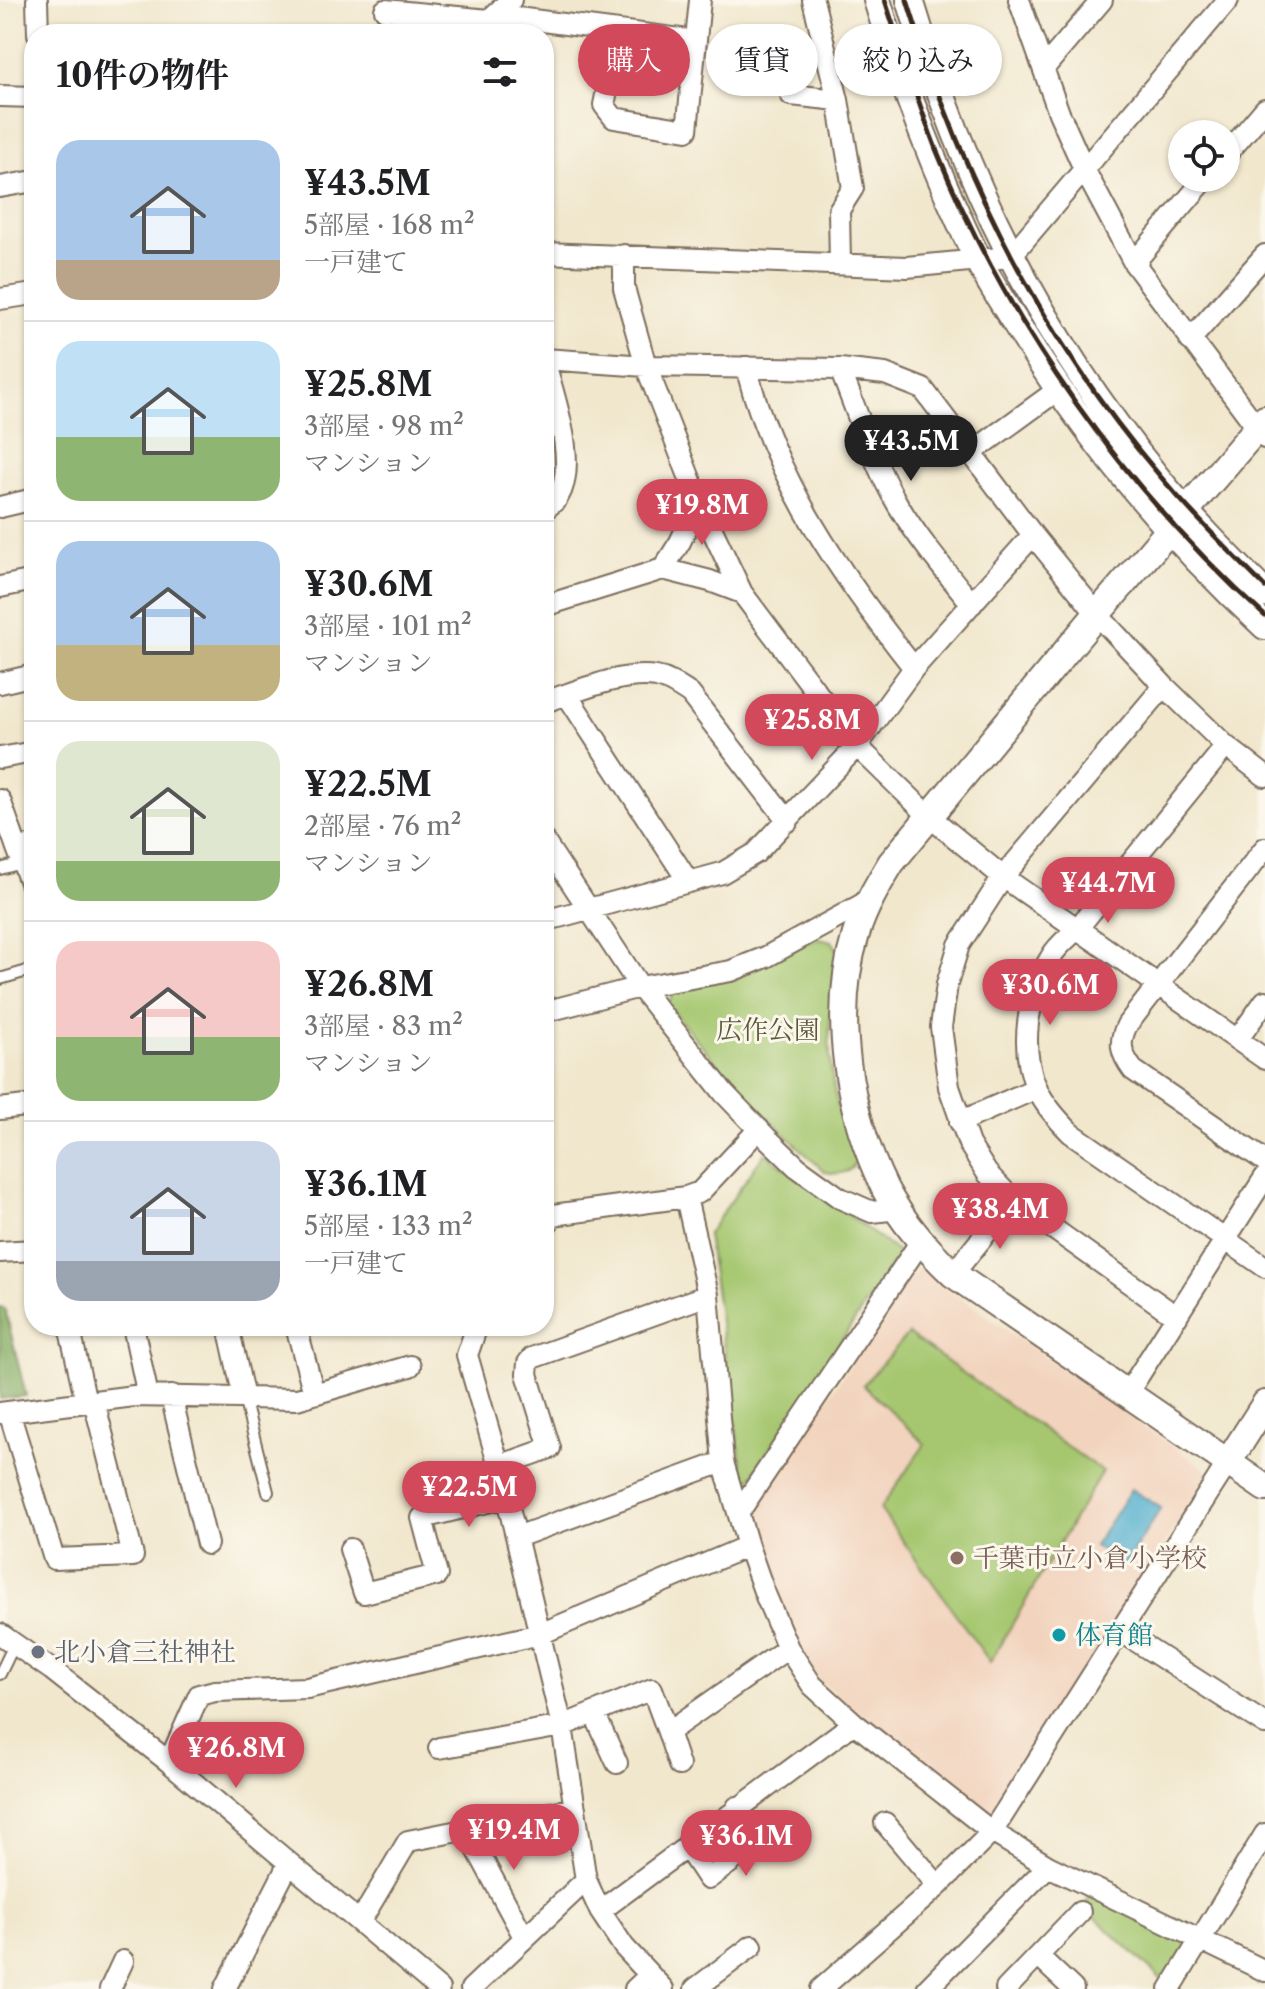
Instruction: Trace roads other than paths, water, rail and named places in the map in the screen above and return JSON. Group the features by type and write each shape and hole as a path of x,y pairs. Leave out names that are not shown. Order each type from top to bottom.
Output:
{"street":[{"path":"37,0 38,24"},
{"path":"385,10 486,23 511,0"},
{"path":"606,96 604,105 614,118 687,130 700,0"},
{"path":"813,0 838,100 853,188 839,210 840,264"},
{"path":"877,0 900,79 929,154 979,260 1059,389 1097,441 1179,521 1265,594"},
{"path":"910,0 957,141 1010,257 1083,377 1157,479 1179,521 1265,626"},
{"path":"1019,0 1059,113 1085,171 1134,263 1190,340 1262,429 1097,614 891,863 868,901 855,936 846,994 847,1060 861,1126 886,1189 921,1241 953,1274 1265,1488"},
{"path":"1044,68 1102,0"},
{"path":"554,253 907,267 1010,257 1228,0"},
{"path":"554,28 578,29"},
{"path":"690,40 696,41"},
{"path":"0,96 24,97"},
{"path":"800,96 838,100"},
{"path":"1240,138 1265,109"},
{"path":"0,187 24,183"},
{"path":"1134,263 1194,192"},
{"path":"624,255 624,288 646,366 699,502 742,593 857,746 930,817 1003,877 1265,1059"},
{"path":"1190,340 1265,255"},
{"path":"0,299 24,295"},
{"path":"554,360 646,366 840,369 885,374 923,389 1097,614 1164,686 1226,746 1265,776"},
{"path":"746,367 769,439 794,492 859,598 914,668"},
{"path":"840,369 897,504 972,604"},
{"path":"971,453 1059,389"},
{"path":"554,406 566,462 564,479 554,501"},
{"path":"0,507 24,501"},
{"path":"663,569 699,502"},
{"path":"554,918 722,873 756,853 857,746 914,668 1033,535"},
{"path":"554,603 663,569 742,593"},
{"path":"0,587 24,582"},
{"path":"554,699 633,676 656,677 671,682 690,694 788,821"},
{"path":"0,683 24,677"},
{"path":"1164,686 1003,877 959,945 947,984 941,1027 949,1087 960,1122 987,1173 1013,1200 1177,1317"},
{"path":"567,695 688,881"},
{"path":"1226,746 1077,929 1052,954 1034,989 1028,1023 1028,1055 1037,1088 1055,1117 1071,1133 1265,1267"},
{"path":"0,758 24,754"},
{"path":"0,800 24,852"},
{"path":"1265,848 1127,1025 1120,1039 1123,1056 1133,1070 1265,1161"},
{"path":"554,857 640,987 724,1093 759,1129 797,1167 840,1198 872,1212 898,1209"},
{"path":"554,1009 640,987 731,971 766,957 868,901"},
{"path":"1238,1039 1265,1001"},
{"path":"960,1122 1037,1088"},
{"path":"0,1109 24,1106"},
{"path":"554,1215 686,1197 700,1192 759,1129"},
{"path":"1127,1394 1228,1240 1265,1177"},
{"path":"686,1197 708,1295 723,1462 748,1546 788,1648 812,1685 854,1723 992,1832 1048,1866 1265,1971"},
{"path":"953,1274 1013,1200"},
{"path":"739,1512 921,1241"},
{"path":"0,1252 24,1251"},
{"path":"499,1466 550,1448 527,1374 532,1358 708,1295"},
{"path":"72,1336 90,1402 133,1556 54,1559 4,1413 90,1402 148,1396 297,1399 410,1366"},
{"path":"135,1336 148,1396"},
{"path":"230,1336 244,1398"},
{"path":"299,1336 314,1394"},
{"path":"474,1336 467,1355 507,1497 562,1726 586,1880 600,1911 649,1984"},
{"path":"171,1396 207,1544"},
{"path":"821,1989 938,1886 992,1832 1265,1404"},
{"path":"517,1537 723,1462"},
{"path":"350,1549 364,1593 437,1575 422,1518 507,1497"},
{"path":"169,1762 199,1695 215,1691 307,1688 540,1634 748,1546"},
{"path":"1119,1630 1265,1724"},
{"path":"7,1638 169,1762 439,1989"},
{"path":"668,1732 788,1648"},
{"path":"439,1748 562,1726 652,1689 679,1765"},
{"path":"594,1713 617,1763"},
{"path":"600,1911 854,1723"},
{"path":"686,1846 708,1879 759,1841 737,1807"},
{"path":"360,1922 408,1841 575,1808"},
{"path":"885,1823 938,1886"},
{"path":"466,1829 524,1937"},
{"path":"1170,1989 1265,1834"},
{"path":"225,1989 289,1863"},
{"path":"927,1989 1048,1866"},
{"path":"471,1989 586,1880"},
{"path":"1006,1989 1080,1912"},
{"path":"695,1989 752,1946"},
{"path":"1038,1956 1073,1989"},
{"path":"110,1989 123,1961"}],"lane":[{"path":"0,869 24,852"},
{"path":"0,979 24,972"},
{"path":"244,1398 268,1492"},
{"path":"0,1674 7,1638"}],"water":[{"path":"1131,1489 1161,1508 1124,1566 1094,1546"}],"railway":[{"path":"885,0 936,149 965,214 1034,341 1074,401 1164,514 1213,567 1265,616"},
{"path":"907,0 952,128 1009,251 1042,310 1117,423 1198,519 1265,587"}],"place":[{"name":"千葉市立小倉小学校","path":"957,1558"},
{"name":"体育館","path":"1059,1635"},
{"name":"北小倉三社神社","path":"38,1652"}],"park label":[{"name":"広作公園","path":"768,1030"}]}
